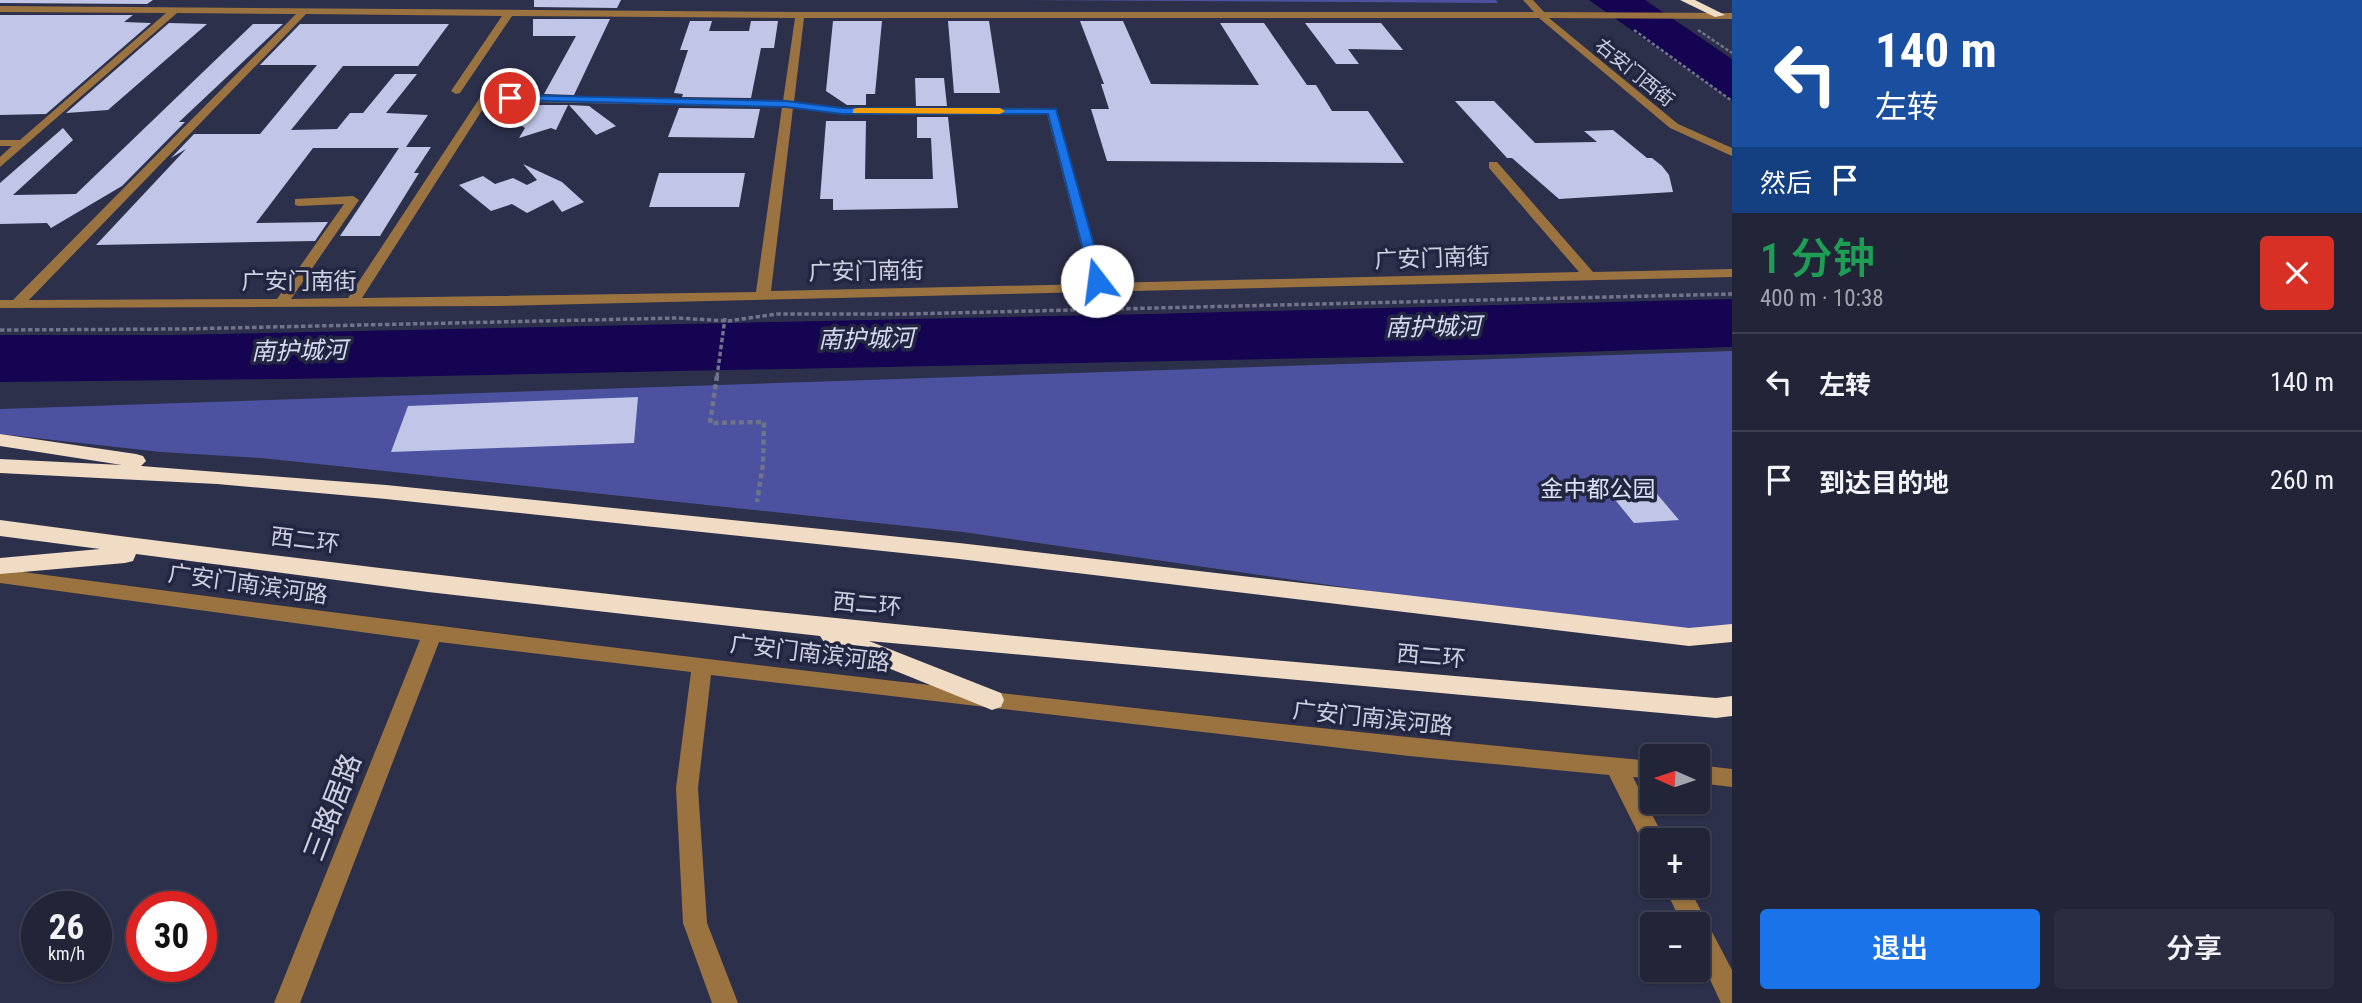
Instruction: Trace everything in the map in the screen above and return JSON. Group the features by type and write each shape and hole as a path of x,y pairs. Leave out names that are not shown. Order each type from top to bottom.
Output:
{"highway":[{"path":"1686,0 1718,15"},
{"path":"0,440 145,462 217,477"},
{"path":"0,466 217,477 958,551 1732,643"},
{"name":"西二环","path":"0,528 162,551 808,627 1281,672 1727,708"},
{"path":"0,566 162,551"},
{"path":"808,627 992,700"},
{"path":"1689,637 1732,633"}],"street":[{"path":"153,10 166,0"},
{"path":"532,13 540,0"},
{"path":"711,14 715,0"},
{"name":"右安门西街","path":"1528,0 1579,49 1674,126 1732,150"},
{"path":"0,9 800,15 1732,14"},
{"path":"0,163 175,10"},
{"path":"21,300 303,12"},
{"path":"456,91 509,13"},
{"path":"763,292 800,15"},
{"path":"1718,15 1732,25"},
{"path":"354,300 485,98 786,104 842,111 1052,111 1098,285"},
{"path":"0,143 23,143"},
{"path":"1493,165 1587,273"},
{"path":"282,301 353,200 299,202"},
{"name":"广安门南街","path":"0,296 21,300 354,300 1098,285 1732,267"},
{"name":"广安门南街","path":"1587,273 1732,273"},
{"name":"广安门南街","path":"0,304 21,300"},
{"name":"广安门南滨河路","path":"0,576 432,634 992,700 1409,747 1640,769"},
{"name":"三路居路","path":"288,1003 432,634"},
{"path":"702,665 687,788 695,923 725,1003"},
{"path":"1616,767 1647,828"},
{"path":"1710,775 1732,778"},
{"path":"1710,953 1732,998"}],"path":[{"path":"1625,23 1732,101"},
{"path":"0,330 752,319 777,314 907,314 1732,294"},
{"path":"726,310 710,424 764,422 763,464 757,502"}],"green space":[{"path":"1017,0 1496,0 1498,3"},
{"name":"金中都公园","path":"1732,351 1732,633 1689,637 963,532 261,458 161,452 0,434 0,409"}],"water":[{"path":"1589,0 1645,0 1732,59 1732,101"},
{"name":"南护城河","path":"1732,299 1732,347 1519,354 290,379 0,382 0,335 170,335"}],"building":[{"path":"0,0 153,0 147,4 0,3"},
{"path":"534,0 621,0 617,8 534,7"},
{"path":"0,15 133,15 124,22 151,23 46,114 0,115"},
{"path":"533,19 610,19 574,95 544,94 576,36 533,36"},
{"path":"690,21 712,21 709,31 749,31 751,21 778,21 774,48 761,48 751,98 682,97 683,94 674,93 688,50 680,50"},
{"path":"833,21 882,21 875,94 866,94 866,105 847,105 826,91"},
{"path":"948,21 989,21 1000,93 954,93"},
{"path":"1080,21 1123,21 1151,84 1259,85 1220,23 1264,23 1307,85 1316,85 1332,111 1368,111 1404,163 1107,161 1091,109 1109,109 1101,84 1104,84"},
{"path":"169,23 207,24 108,110 66,113"},
{"path":"1305,23 1381,23 1403,50 1348,49 1359,64 1336,64"},
{"path":"253,24 283,24 179,122 185,122 122,186 51,228 47,223 0,224 0,183 63,128 73,140 13,195 76,194"},
{"path":"300,24 449,24 418,66 343,66 291,130 337,129 350,113 363,113 395,74 417,74 386,113 428,115 406,147 431,147 414,173 419,173 380,236 340,236 399,148 313,148 256,223 328,222 315,241 96,245 186,149 171,158 194,134 260,134 317,65 260,65"},
{"path":"915,78 944,78 947,106 916,106"},
{"path":"1455,101 1494,101 1535,143 1597,142 1584,131 1613,130 1647,158 1652,158 1662,166 1669,175 1673,192 1559,199 1512,158 1507,158"},
{"path":"524,105 534,112 538,105 568,105 556,130 551,128 519,138 525,128 502,112"},
{"path":"569,105 589,106 616,126 596,135"},
{"path":"679,108 760,109 754,138 668,137"},
{"path":"917,117 948,117 958,208 833,210 833,199 820,199 826,121 866,121 865,179 933,179 931,138 917,138"},
{"path":"523,164 562,182 584,202 562,212 553,200 527,213 512,204 491,211 459,185 483,176 495,184 513,178 527,185 537,180"},
{"path":"659,173 745,173 739,207 649,207"},
{"path":"638,397 634,443 391,452 408,406"},
{"path":"1657,494 1679,520 1634,523 1612,496"}],"slow traffic":[{"path":"857,111 1000,111"}],"route":[{"path":"510,98 786,104 842,111 1052,111 1097,281"}]}
